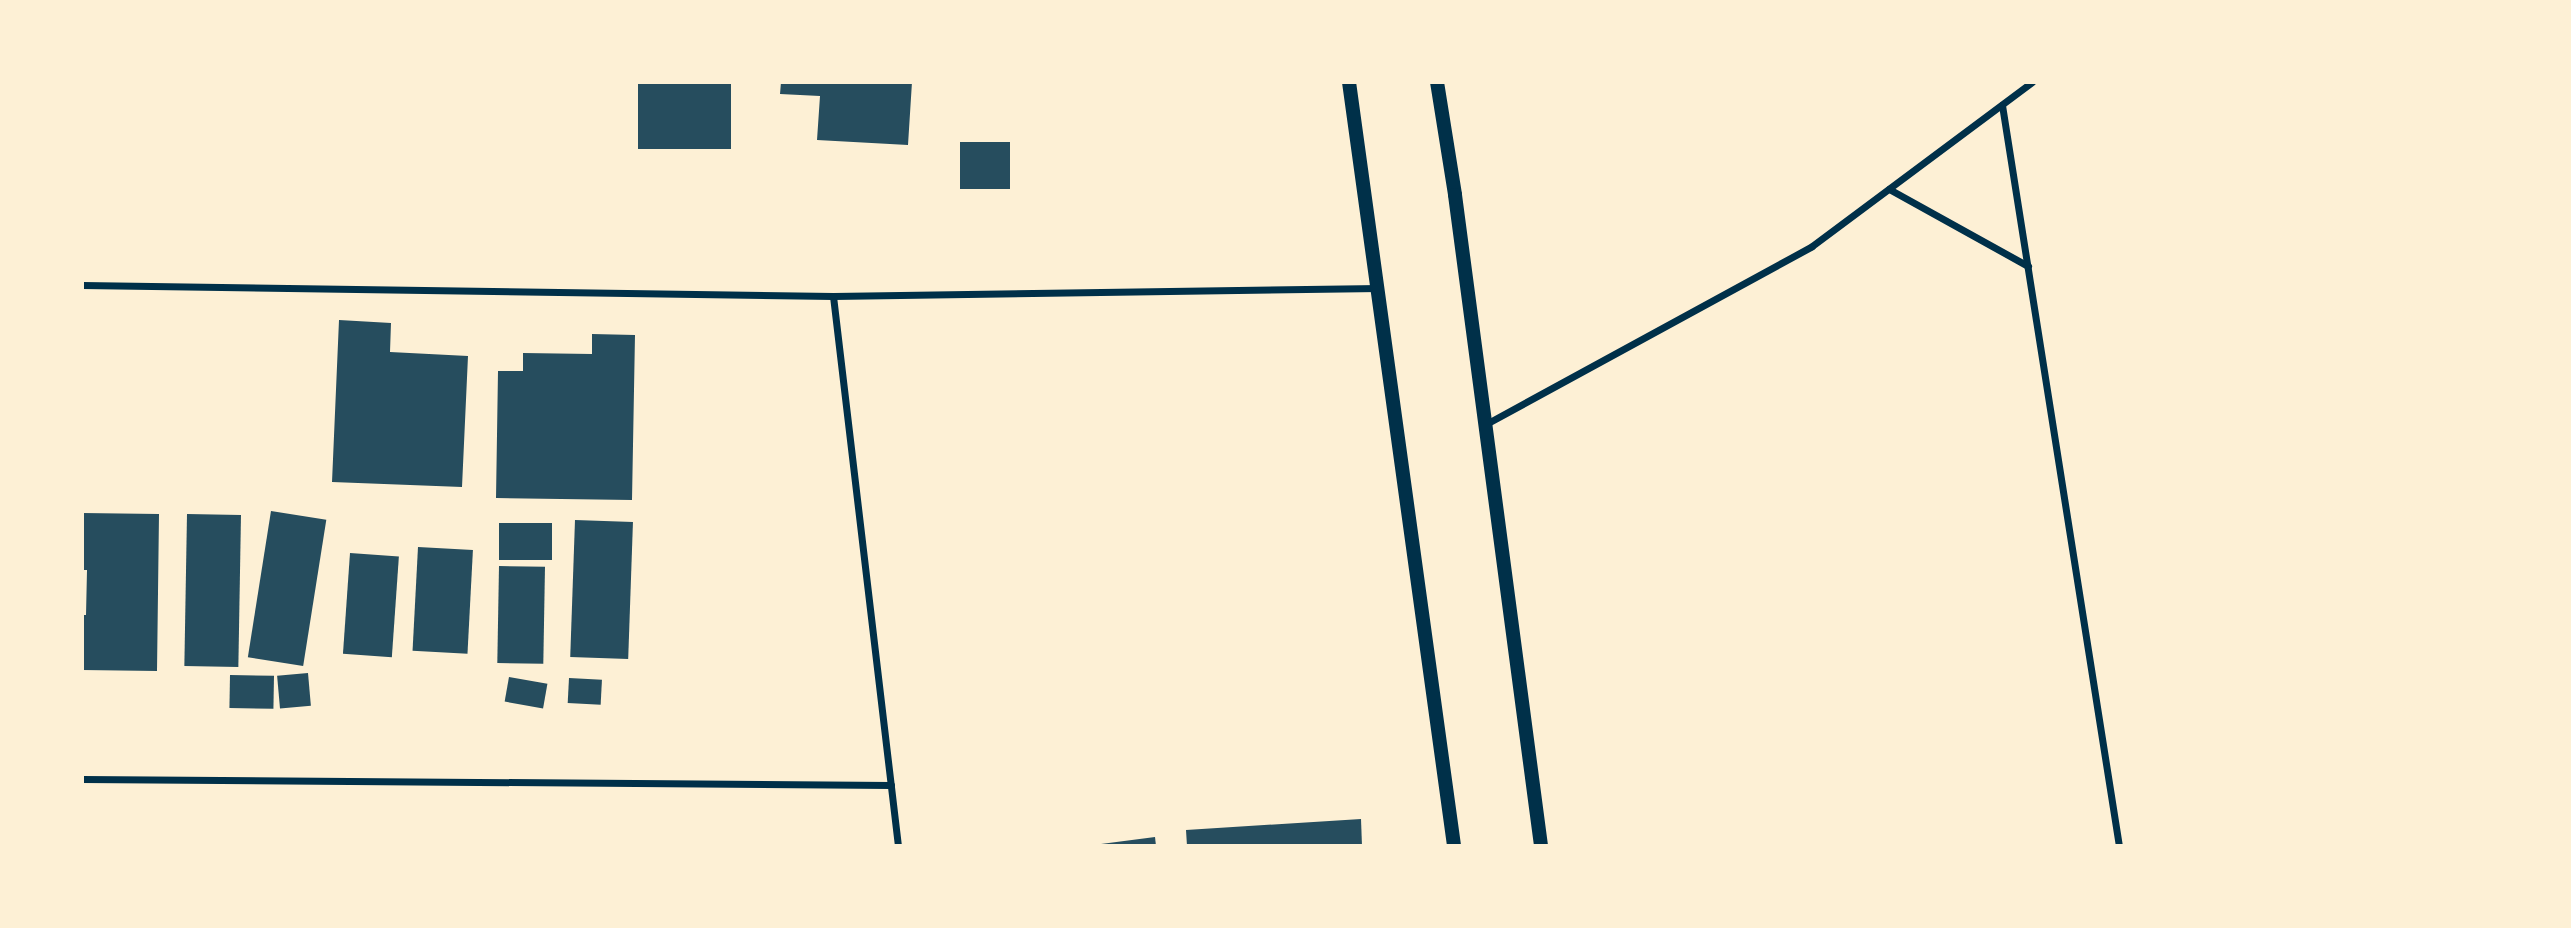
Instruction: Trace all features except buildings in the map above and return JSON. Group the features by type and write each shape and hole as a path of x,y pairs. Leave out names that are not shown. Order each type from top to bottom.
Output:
{"main road":[{"path":"1349,82 1380,288 1454,846"},
{"path":"1437,82 1486,424 1541,846"}],"street":[{"path":"1486,424 1812,246 2032,82"},
{"path":"2002,105 2119,846"},
{"path":"1889,189 2028,266"},
{"path":"82,285 833,296 1380,288"},
{"path":"833,296 898,846"},
{"path":"82,779 891,785"}]}
